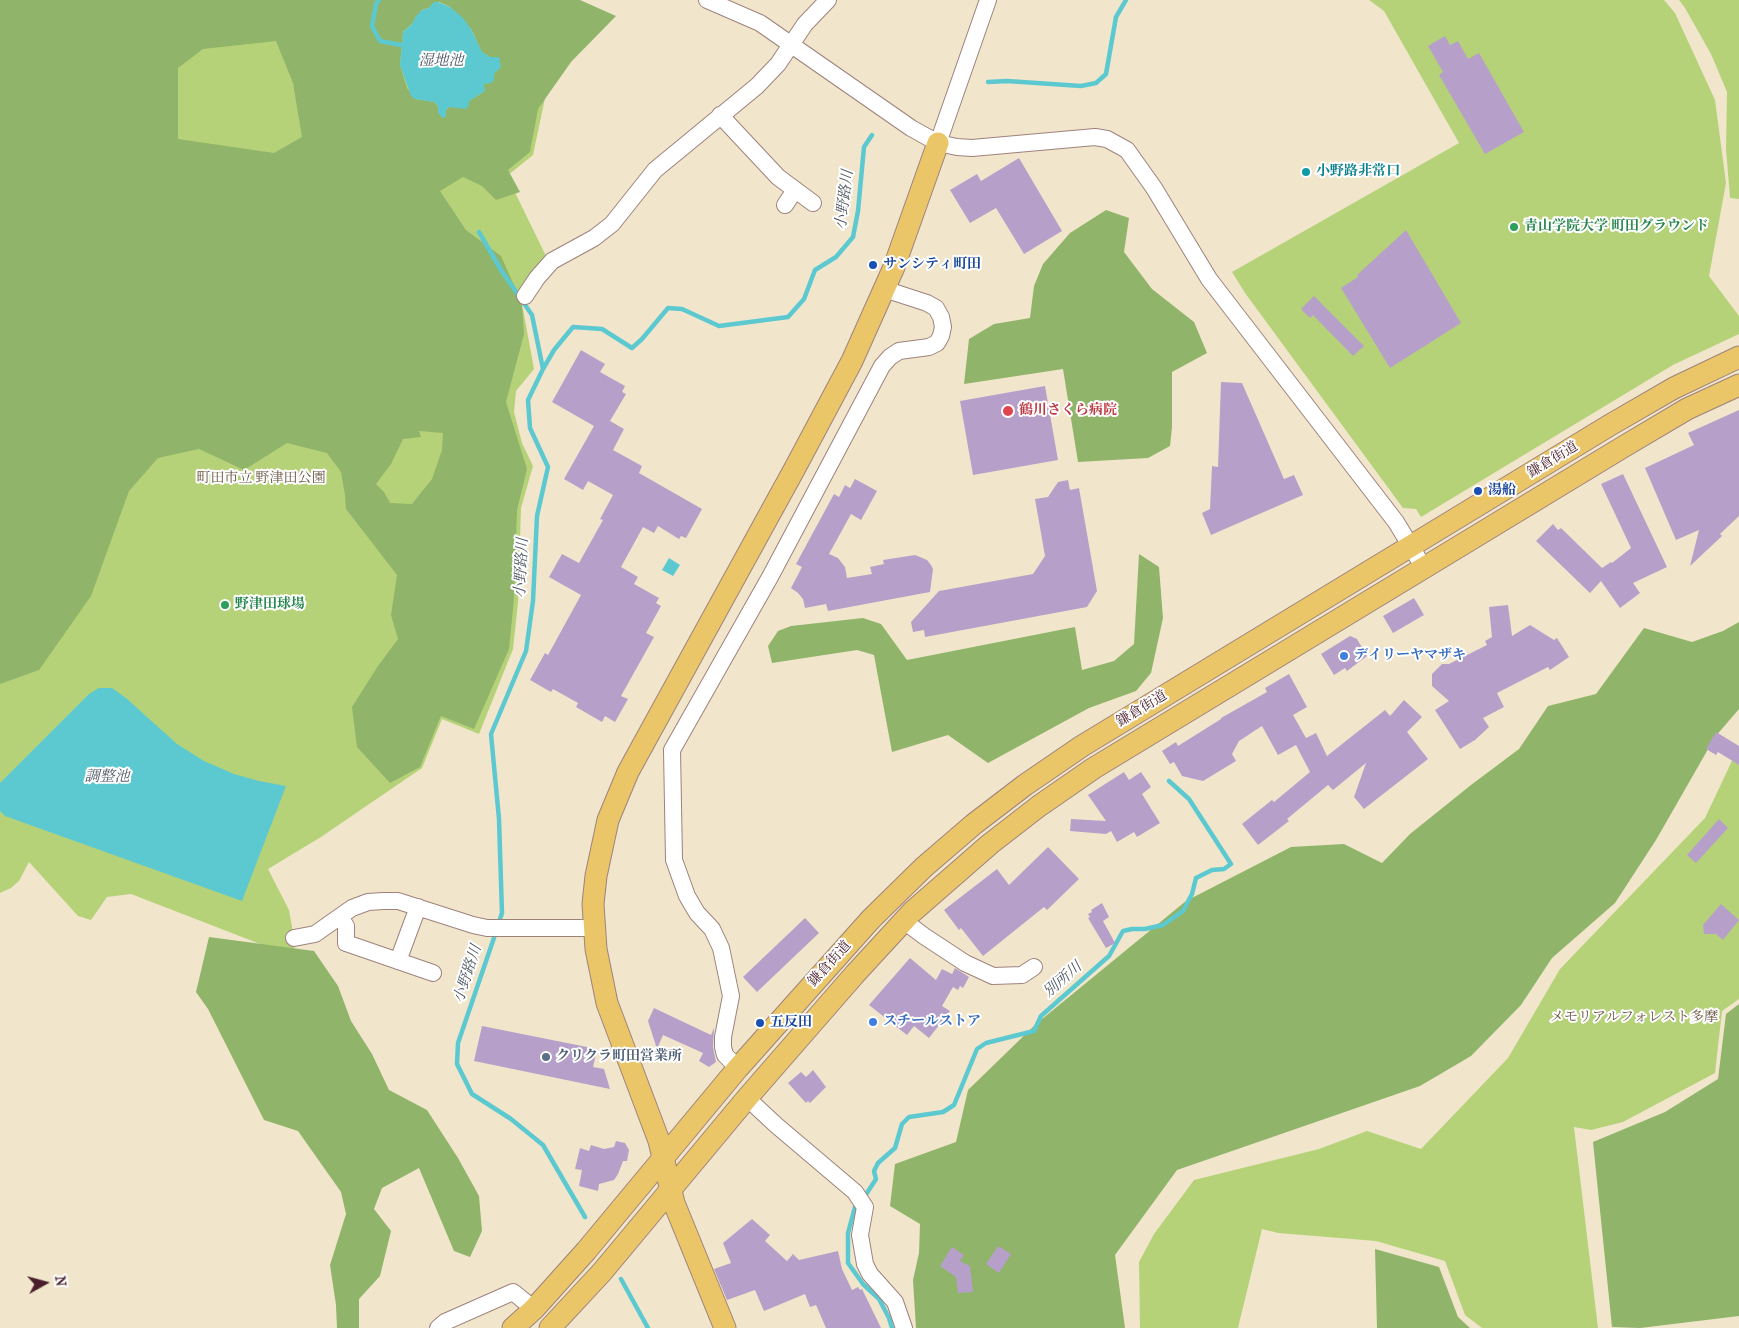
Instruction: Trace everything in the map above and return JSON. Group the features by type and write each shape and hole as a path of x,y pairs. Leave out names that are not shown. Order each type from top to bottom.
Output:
{"main road":[{"path":"725,1328 677,1210 670,1190 664,1156 607,1003 597,957 594,928 597,867 608,820 618,793 645,738 823,417 852,361 911,222 938,143"},
{"name":"鎌倉街道","path":"513,1328 586,1251 738,1068 871,919 895,894 954,840 998,805 1053,764 1411,546 1674,388 1739,357"},
{"name":"鎌倉街道","path":"550,1328 602,1272 746,1098 855,974 904,921 990,844 1066,786 1687,409 1739,385"}],"street":[{"path":"707,0 760,23 901,121 938,143 972,148 1095,137 1108,139 1127,150 1154,188 1209,279 1396,522 1424,568"},
{"path":"525,296 552,261 594,238 612,224 655,170 757,86 778,64 805,24 828,0"},
{"path":"938,143 988,0"},
{"path":"720,115 778,177 813,203"},
{"path":"785,205 794,190"},
{"path":"738,1068 725,1055 723,1048 723,1037 731,996 721,948 712,929 687,896 674,860 672,750 770,577 882,366 890,356 899,351 929,347 937,343 941,336 943,327 941,317 936,308 927,302 884,289"},
{"path":"294,938 315,934 352,908 368,902 398,901 472,926 508,929 594,928"},
{"path":"398,961 418,907"},
{"path":"340,917 346,926 346,943 433,973"},
{"path":"904,921 965,963 993,976 1022,976 1034,967"},
{"path":"746,1098 854,1192 865,1207 860,1235 865,1264 870,1274 895,1302 904,1328"},
{"path":"438,1328 445,1322 512,1292 534,1308"}],"green space":[{"name":"町田市立 野津田公園","path":"0,0 556,46 533,155 507,176 546,256 515,298 523,309 534,369 516,391 514,412 522,443 533,466 521,508 518,603 513,649 479,734 442,719 422,768 321,837 268,869 289,910 294,938 295,962 273,949 131,894 107,897 91,920 78,916 29,862 19,881 11,888 0,893"},
{"name":"町田市立 野津田公園","path":"0,0 580,0 616,16 571,62 538,109 530,152 508,170 520,192 496,200 482,186 463,177 440,191 466,230 501,256 522,303 524,334 506,402 527,469 517,510 514,599 509,649 474,729 441,716 420,767 390,783 357,747 352,707 398,639 391,615 397,575 346,509 341,472 327,453 287,443 244,470 199,449 158,458 129,491 91,596 39,670 0,684","holes":["439,2 450,7 471,29 482,52 490,57 482,93 469,101 449,107 446,110 434,102 415,99 407,88 400,65 403,32 412,24 422,10","276,41 293,83 302,137 274,153 178,139 178,68 203,49","419,431 443,433 442,450 432,479 412,504 390,503 384,492 376,484 391,464 403,439 421,437"]},
{"name":"青山学院大学 町田グラウンド","path":"1369,0 1664,0 1675,13 1715,100 1726,183 1709,276 1739,316 1739,334 1673,365 1421,517 1416,509 1403,508 1245,293 1232,272 1459,143 1384,11"},
{"path":"1679,0 1739,0 1739,199 1730,198 1726,149 1727,92 1711,54"},
{"path":"1106,210 1129,218 1124,252 1152,289 1194,322 1207,353 1172,372 1170,446 1148,458 1078,462 1063,369 964,384 969,339 994,324 1030,318 1034,286 1043,264 1070,233"},
{"path":"1139,554 1159,567 1163,618 1151,673 1136,691 1089,708 988,763 948,735 892,752 874,655 857,650 772,663 768,646 778,631 791,626 863,618 881,624 907,660 1075,627 1082,670 1114,661 1134,644"},
{"path":"1739,622 1739,709 1715,737 1656,840 1615,903 1552,958 1521,1005 1471,1056 1420,1086 1177,1170 1115,1255 1125,1328 916,1328 913,1280 919,1253 920,1224 890,1206 895,1164 956,1142 968,1090 1036,1024 1186,901 1291,847 1344,844 1382,863 1410,834 1519,749 1548,706 1596,694 1644,628 1692,642 1723,631"},
{"name":"メモリアルフォレスト多摩","path":"1739,746 1739,999 1722,1011 1715,1073 1623,1122 1591,1130 1574,1127 1598,1328 1482,1328 1465,1315 1445,1261 1376,1241 1278,1233 1262,1229 1238,1328 1140,1328 1139,1262 1154,1234 1194,1180 1319,1149 1367,1131 1421,1149 1508,1058 1560,969 1705,818"},
{"path":"209,937 314,951 338,986 351,1021 372,1054 389,1090 427,1110 458,1158 479,1196 482,1231 470,1257 454,1251 419,1168 382,1188 374,1209 391,1231 380,1276 359,1299 359,1328 337,1328 336,1305 330,1265 346,1214 341,1192 298,1131 264,1120 208,1009 196,992"},
{"path":"1739,1004 1739,1316 1640,1328 1612,1327 1593,1142 1665,1112 1718,1079 1726,1014"},
{"path":"1375,1249 1439,1267 1458,1317 1470,1328 1377,1328"}],"water":[{"name":"湿地池","path":"434,2 450,7 463,18 471,29 482,52 490,57 499,57 501,67 494,74 494,80 491,83 484,84 485,91 469,101 466,109 449,107 446,110 446,116 443,118 438,113 438,106 434,102 415,99 411,96 400,65 403,32 412,24 422,10 429,8"},
{"path":"669,558 680,565 673,576 662,570"},
{"name":"調整池","path":"99,688 112,688 126,698 177,744 204,761 234,774 286,786 242,901 5,816 0,811 0,783 89,694"}],"building":[{"path":"1445,36 1450,45 1458,41 1468,59 1479,53 1524,132 1485,154 1439,75 1443,72 1428,46"},
{"path":"1019,158 1062,231 1024,254 996,208 970,223 950,190 977,174 981,181"},
{"path":"1406,230 1461,323 1390,368 1341,288 1358,277 1357,275"},
{"path":"1314,296 1364,346 1353,356 1313,315 1310,318 1301,309"},
{"path":"581,350 605,364 600,372 625,386 622,392 626,394 610,421 624,429 613,450 642,466 639,473 702,509 686,538 681,536 679,539 658,526 654,533 643,527 621,567 638,577 634,584 659,598 656,603 661,606 646,633 654,637 621,696 628,699 615,722 605,716 602,722 576,707 578,703 553,689 551,692 530,680 545,653 548,655 581,595 549,577 562,554 579,563 603,520 600,519 613,495 588,481 583,490 564,479 594,426 552,402"},
{"path":"1221,382 1242,383 1284,479 1294,475 1303,495 1211,535 1202,513 1210,509 1212,466 1218,467"},
{"path":"1045,386 1058,460 973,475 960,401"},
{"path":"1739,410 1739,516 1720,534 1722,536 1690,566 1699,530 1676,540 1645,468 1694,445 1688,433"},
{"path":"1623,474 1667,567 1633,583 1640,593 1620,608 1601,581 1590,593 1536,541 1553,524 1558,530 1561,528 1602,568 1612,563 1631,548 1601,484"},
{"path":"855,479 877,491 861,520 851,514 829,554 838,558 845,567 847,578 872,574 870,567 884,564 883,560 915,555 927,560 933,569 930,592 828,611 826,604 805,608 803,599 791,588 802,567 796,564 834,494 839,497 845,485 850,488"},
{"path":"1068,480 1070,490 1079,488 1097,591 1087,607 925,637 924,630 913,632 911,622 939,591 1033,574 1045,556 1035,499 1048,497 1058,482"},
{"path":"1414,598 1424,615 1393,633 1383,616"},
{"path":"1508,605 1512,636 1530,625 1554,640 1557,638 1569,657 1550,670 1548,667 1497,693 1504,707 1483,718 1489,727 1475,740 1460,749 1435,710 1449,701 1432,686 1432,674 1442,664 1449,664 1487,645 1485,641 1492,637 1489,607"},
{"path":"1350,636 1357,639 1367,656 1347,671 1345,668 1334,675 1321,654"},
{"path":"1289,674 1307,707 1293,715 1306,738 1316,733 1327,756 1385,710 1390,716 1404,700 1422,717 1407,732 1428,759 1364,809 1354,797 1366,763 1333,790 1328,785 1287,819 1289,821 1258,845 1242,824 1272,800 1274,802 1310,772 1296,745 1278,755 1262,726 1239,741 1232,754 1236,761 1203,781 1182,776 1174,762 1170,764 1162,751 1176,742 1178,746 1221,718 1267,692 1265,688"},
{"path":"1716,732 1739,746 1739,765 1718,752 1716,755 1706,749"},
{"path":"1124,772 1129,780 1141,772 1151,787 1142,794 1160,823 1137,837 1134,832 1117,842 1111,831 1106,834 1070,831 1071,819 1106,821 1088,795"},
{"path":"1719,819 1728,828 1696,863 1687,855"},
{"path":"1048,847 1079,879 1047,910 1044,907 983,956 944,910 997,869 1009,885"},
{"path":"1102,903 1109,917 1103,921 1115,943 1106,948 1088,918 1090,917 1088,914 1092,912 1091,910"},
{"path":"1721,904 1739,920 1723,940 1716,934 1704,934 1703,925"},
{"path":"805,918 819,933 757,992 743,977"},
{"path":"910,958 936,980 942,969 952,974 955,968 969,977 963,988 960,986 958,990 953,987 942,1006 950,1011 929,1038 914,1026 907,1035 869,1005"},
{"path":"654,1008 711,1035 714,1028 713,1047 716,1062 709,1067 699,1061 703,1053 663,1035 657,1049 648,1021"},
{"path":"482,1026 597,1049 593,1067 604,1069 610,1089 474,1061"},
{"path":"813,1070 826,1087 810,1103 808,1101 806,1103 788,1083 801,1072 806,1077"},
{"path":"616,1141 625,1143 629,1150 627,1161 623,1161 614,1180 599,1184 598,1191 579,1186 582,1170 575,1169 580,1148 589,1151 591,1145 604,1149 614,1147"},
{"path":"752,1219 770,1235 765,1241 787,1261 793,1254 799,1260 838,1251 842,1269 852,1290 858,1287 860,1290 862,1289 881,1328 826,1328 816,1305 810,1307 805,1294 764,1311 755,1290 727,1300 714,1269 731,1263 723,1243"},
{"path":"998,1246 1011,1254 999,1273 986,1264"},
{"path":"952,1247 964,1255 960,1261 970,1266 973,1292 958,1293 956,1277 940,1266"}],"waterway":[{"path":"379,0 376,4 372,26 380,41 401,45"},
{"name":"小野路川","path":"988,82 1007,81 1081,86 1096,83 1106,74 1116,17 1126,0"},
{"name":"小野路川","path":"498,925 502,913 499,819 491,734 526,651 533,601 537,516 548,467 530,428 528,400 554,350 573,327 602,329 632,348 668,308 682,309 719,326 788,317 804,299 815,270 836,257 853,237 858,211 864,147 872,135"},
{"path":"479,232 501,270 532,315 543,369"},
{"name":"別所川","path":"865,1196 876,1179 874,1171 878,1163 895,1148 902,1124 909,1117 943,1112 954,1105 977,1049 986,1043 1034,1031 1041,1016 1109,956 1123,931 1163,925 1183,911 1192,894 1196,878 1212,870 1224,869 1231,864 1189,799 1169,781"},
{"name":"小野路川","path":"496,932 458,1043 457,1064 472,1094 511,1119 543,1145 585,1217"},
{"name":"別所川","path":"855,1207 848,1233 848,1263 863,1284 879,1299 892,1328"},
{"name":"小野路川","path":"621,1279 648,1328"}],"place":[{"name":"小野路非常口","path":"1306,172"},
{"name":"青山学院大学 町田グラウンド","path":"1514,227"},
{"name":"サンシティ町田","path":"873,265"},
{"name":"鶴川さくら病院","path":"1008,411"},
{"name":"湯船","path":"1478,491"},
{"name":"野津田球場","path":"225,605"},
{"name":"デイリーヤマザキ","path":"1344,656"},
{"name":"スチールストア","path":"873,1022"},
{"name":"五反田","path":"760,1023"},
{"name":"クリクラ町田営業所","path":"546,1057"}]}
